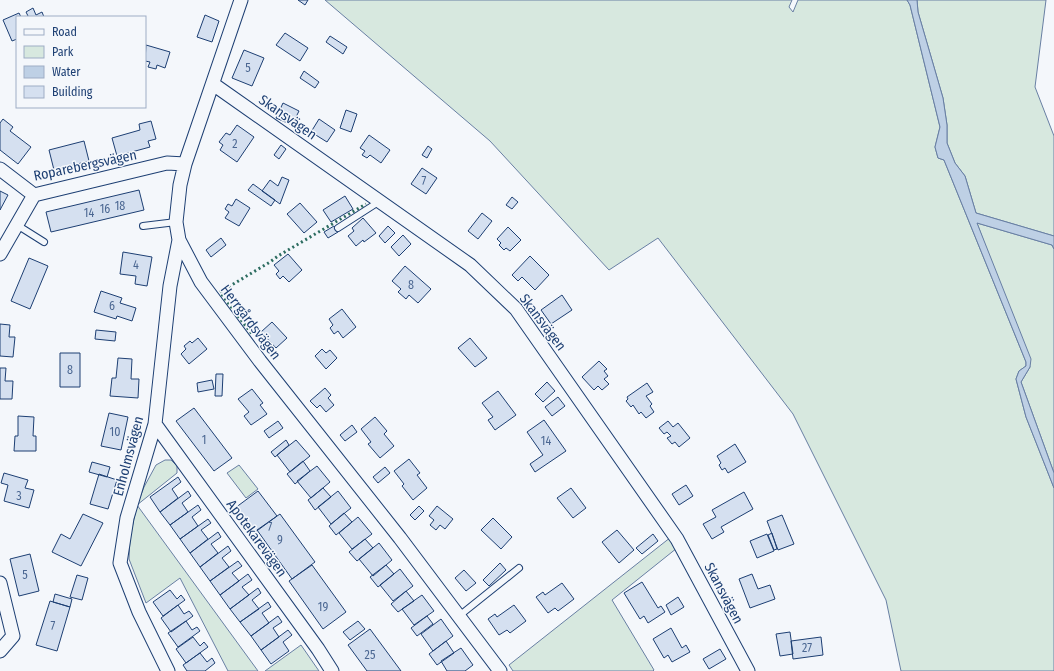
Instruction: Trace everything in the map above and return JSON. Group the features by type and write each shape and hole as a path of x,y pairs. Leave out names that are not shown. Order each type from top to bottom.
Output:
{"street":[{"name":"Herrgårdsvägen","path":"241,0 185,164 180,186 176,222 178,240 201,282 225,315 400,538 500,671"},
{"name":"Skansvägen","path":"213,84 470,265 516,309 677,539 748,671"},
{"name":"Roparebergsvägen","path":"0,168 34,195 167,163 185,164"},
{"path":"0,254 34,195"},
{"name":"Enholmsvägen","path":"168,671 140,612 120,563 127,518 154,424 170,286 178,240"},
{"name":"Apotekarevägen","path":"154,424 318,648 332,671"},
{"path":"0,583 13,636 0,651"}],"lane":[{"path":"338,228 380,201"},
{"path":"143,226 176,222"},
{"path":"17,224 44,242"},
{"path":"459,616 519,568"}],"green space":[{"path":"325,0 792,0 789,7 793,12 798,0 907,0 910,5 940,127 935,147 938,158 944,160 1026,362 1026,366 1019,371 1016,379 1026,417 1054,488 1054,671 901,671 886,600 793,414 658,238 609,270 490,141"},
{"path":"917,0 1046,0 1035,87 1054,136 1054,236 976,213 965,176 955,163 947,143 947,125 943,98 918,12"},
{"path":"977,223 1052,245 1054,249 1054,473 1021,382 1030,367"},
{"path":"165,460 171,460 177,466 177,473 137,505 144,487 156,465"},
{"path":"239,465 258,489 246,498 227,473"},
{"path":"137,505 258,671 228,671 180,578 146,603 129,559 130,537"},
{"path":"671,537 677,548 612,600 654,670 653,671 513,671 509,665"},
{"path":"301,645 319,671 265,671"}],"water":[{"path":"907,0 917,0 918,12 943,98 947,125 947,143 955,163 965,176 976,213 1054,236 1054,249 1052,245 977,223 1031,359 1030,367 1021,382 1054,473 1054,488 1026,417 1016,379 1019,371 1026,366 1026,362 944,160 938,158 935,147 940,127 910,5"}],"building":[{"path":"298,0 308,0 305,5"},
{"path":"33,8 36,15 42,12 44,16 28,16 26,12"},
{"path":"19,13 20,16 16,16 16,39 12,41 3,20"},
{"path":"205,15 219,21 212,42 197,37"},
{"path":"285,33 308,48 300,61 276,45"},
{"path":"330,36 347,47 343,54 326,42"},
{"path":"146,45 170,52 165,68 157,65 156,69 148,67 150,62 146,61"},
{"path":"244,50 264,58 252,86 232,78"},
{"path":"304,71 319,82 315,88 300,78"},
{"path":"283,103 299,111 292,125 276,118"},
{"path":"346,110 357,114 351,132 340,128"},
{"path":"3,119 13,127 10,131 31,147 18,164 0,150 0,123"},
{"path":"319,119 335,130 327,142 311,132"},
{"path":"151,121 156,139 148,141 150,147 117,156 112,138 140,130 139,124"},
{"path":"237,125 254,137 237,162 220,150 223,145 219,142 226,133 230,135"},
{"path":"369,135 390,150 381,163 370,155 367,158 362,155 365,151 360,148"},
{"path":"84,141 89,161 54,170 49,150"},
{"path":"281,145 286,149 279,159 274,155"},
{"path":"428,146 432,149 427,158 422,155"},
{"path":"422,168 437,178 426,194 411,184"},
{"path":"282,177 289,180 280,204 262,191 270,180 278,186"},
{"path":"253,184 275,200 271,206 248,190"},
{"path":"139,190 144,210 51,232 46,212"},
{"path":"0,191 8,195 0,210"},
{"path":"345,196 353,209 331,222 323,210"},
{"path":"512,197 518,202 512,209 506,205"},
{"path":"236,199 250,208 239,226 225,218 229,212 225,209 228,204 232,206"},
{"path":"300,203 317,222 304,233 287,214"},
{"path":"482,213 492,221 478,239 468,231"},
{"path":"363,218 376,233 364,242 363,240 356,246 348,236 354,231 352,228"},
{"path":"334,226 338,232 328,238 324,232"},
{"path":"388,226 395,233 385,243 379,236"},
{"path":"508,227 521,240 510,251 506,248 504,250 499,245 501,243 497,239"},
{"path":"403,235 411,244 399,256 391,247"},
{"path":"221,238 226,245 211,257 206,250"},
{"path":"123,252 152,257 147,286 135,284 136,276 120,274"},
{"path":"288,254 302,270 289,282 283,276 280,279 276,274 279,271 274,265"},
{"path":"530,256 549,275 535,290 522,277 518,281 512,275"},
{"path":"29,258 48,266 30,309 11,301"},
{"path":"405,266 431,289 418,303 409,295 406,299 398,292 401,289 392,281"},
{"path":"101,291 122,298 120,303 136,308 132,321 117,316 116,319 94,312"},
{"path":"562,295 572,310 551,324 541,310"},
{"path":"342,309 356,327 343,338 338,331 334,334 330,328 333,325 329,319"},
{"path":"272,322 287,338 276,348 261,332"},
{"path":"0,324 10,325 9,337 15,337 13,357 0,356"},
{"path":"96,330 116,332 115,341 95,339"},
{"path":"198,338 207,349 189,364 181,354 186,349 184,346 190,341 192,343"},
{"path":"470,338 487,358 475,367 458,348"},
{"path":"322,349 326,353 330,350 337,358 326,369 315,356"},
{"path":"60,353 80,353 80,387 60,387"},
{"path":"118,358 132,359 131,379 139,379 138,398 110,396 112,378 116,378"},
{"path":"599,361 607,369 604,371 608,376 604,379 609,384 602,390 598,386 594,390 582,377"},
{"path":"0,368 6,368 5,381 13,381 12,399 0,399"},
{"path":"216,374 223,374 222,396 215,396"},
{"path":"212,380 214,389 198,392 197,383"},
{"path":"547,382 555,391 543,402 535,394"},
{"path":"647,383 653,392 646,396 652,404 650,406 654,412 646,418 641,412 639,414 633,405 631,407 626,401 628,399 627,397"},
{"path":"325,388 331,395 328,398 334,405 326,412 320,405 317,408 310,401"},
{"path":"252,389 263,403 260,405 267,414 251,425 244,416 249,412 238,399"},
{"path":"498,391 516,415 495,430 488,420 493,417 482,403"},
{"path":"558,397 565,406 552,416 545,407"},
{"path":"194,408 232,458 214,471 176,421"},
{"path":"109,413 128,417 121,450 101,446"},
{"path":"18,416 34,417 33,436 36,436 36,451 14,451 15,436 18,436"},
{"path":"375,417 387,431 384,434 394,446 380,458 368,444 371,442 361,429"},
{"path":"544,420 566,451 535,472 530,464 543,455 527,432"},
{"path":"278,421 283,428 269,438 264,431"},
{"path":"668,421 673,427 678,423 690,438 679,447 675,442 672,444 667,438 671,436 667,432 664,434 659,428"},
{"path":"352,425 357,432 345,441 340,435"},
{"path":"286,440 289,445 275,457 271,452"},
{"path":"296,440 310,456 290,472 277,455"},
{"path":"735,444 746,462 728,473 725,468 722,470 719,465 721,463 717,456"},
{"path":"409,459 420,473 417,475 427,488 413,500 402,486 404,484 394,471"},
{"path":"303,461 310,471 295,484 287,474"},
{"path":"92,462 110,467 107,477 89,472"},
{"path":"317,466 330,482 311,498 297,481"},
{"path":"385,467 390,473 378,483 373,477"},
{"path":"4,473 28,480 25,488 34,490 29,508 4,501 8,485 1,483"},
{"path":"99,474 117,480 108,509 90,504"},
{"path":"178,477 181,482 172,489 178,498 160,512 150,497"},
{"path":"686,485 693,496 679,505 672,494"},
{"path":"323,488 331,497 315,510 308,500"},
{"path":"571,488 586,508 573,518 557,498"},
{"path":"188,491 191,496 182,503 188,512 170,525 160,512"},
{"path":"258,491 277,516 254,533 235,508"},
{"path":"338,491 351,508 331,524 318,507"},
{"path":"744,492 753,509 721,527 724,532 712,539 703,524 716,517 712,510"},
{"path":"198,505 201,510 192,517 198,526 180,539 170,525"},
{"path":"419,506 424,511 415,520 410,515"},
{"path":"437,506 453,519 445,529 440,525 436,530 430,525 434,520 429,516"},
{"path":"344,513 352,522 336,535 329,526"},
{"path":"83,514 103,523 81,566 52,552 61,534 70,539"},
{"path":"280,514 315,562 292,579 257,530"},
{"path":"782,515 794,544 778,550 767,521"},
{"path":"358,517 372,534 352,549 339,533"},
{"path":"493,518 512,537 501,549 481,530"},
{"path":"208,519 211,523 201,530 208,539 190,553 180,539"},
{"path":"617,530 634,550 619,563 602,542"},
{"path":"218,532 221,537 211,544 218,553 200,567 190,553"},
{"path":"772,533 777,549 774,550 768,535"},
{"path":"653,534 658,541 642,554 636,548"},
{"path":"767,534 774,551 757,558 750,541"},
{"path":"365,539 373,548 357,561 349,552"},
{"path":"379,543 392,560 373,576 359,559"},
{"path":"228,546 231,551 222,558 229,567 210,581 200,567"},
{"path":"30,554 39,591 19,596 10,559"},
{"path":"238,561 242,566 232,573 239,581 220,595 210,581"},
{"path":"500,563 506,570 489,586 483,580"},
{"path":"312,565 346,612 323,629 289,581"},
{"path":"386,565 394,574 378,587 370,577"},
{"path":"400,569 413,586 393,601 380,585"},
{"path":"464,570 476,583 466,591 455,578"},
{"path":"248,574 252,580 242,587 249,595 230,609 220,595"},
{"path":"752,574 758,589 770,585 775,599 750,608 739,579"},
{"path":"77,575 88,578 82,600 70,597"},
{"path":"642,582 658,608 661,606 665,612 648,623 644,616 640,619 624,593"},
{"path":"562,583 574,599 558,611 555,608 548,613 536,597 543,592 545,595"},
{"path":"258,588 261,593 252,600 259,609 240,622 230,609"},
{"path":"170,590 177,599 181,595 185,600 163,616 153,602"},
{"path":"406,591 414,601 398,612 391,604"},
{"path":"55,594 72,599 70,607 53,602"},
{"path":"422,595 434,611 414,625 402,609"},
{"path":"678,597 684,607 671,615 666,605"},
{"path":"50,601 70,607 57,651 36,645"},
{"path":"268,602 271,607 262,613 269,623 251,636 240,622"},
{"path":"178,605 184,614 189,611 193,616 171,632 161,618"},
{"path":"514,605 526,621 510,633 507,630 499,635 488,619 495,614 497,617"},
{"path":"278,616 282,622 273,628 279,637 261,650 251,636"},
{"path":"427,616 433,624 417,636 411,628"},
{"path":"441,619 453,636 433,651 421,634"},
{"path":"186,621 192,630 197,627 200,631 178,647 168,633"},
{"path":"358,621 365,629 350,640 343,632"},
{"path":"671,628 682,648 686,645 690,652 672,662 668,655 664,658 653,639"},
{"path":"370,629 401,671 367,671 348,645"},
{"path":"288,630 292,635 283,642 289,651 271,664 261,650"},
{"path":"790,632 793,654 780,656 776,634"},
{"path":"193,637 200,646 204,642 208,647 186,663 176,649"},
{"path":"821,637 823,655 793,659 791,641"},
{"path":"446,641 454,653 437,665 429,654"},
{"path":"461,648 473,665 465,671 447,671 441,661"},
{"path":"720,649 726,659 709,669 703,659"},
{"path":"200,653 207,662 212,658 215,663 205,671 187,671 183,665"}],"hedge":[{"path":"232,308 220,292 366,204"},
{"path":"238,316 252,334 259,328"}]}
